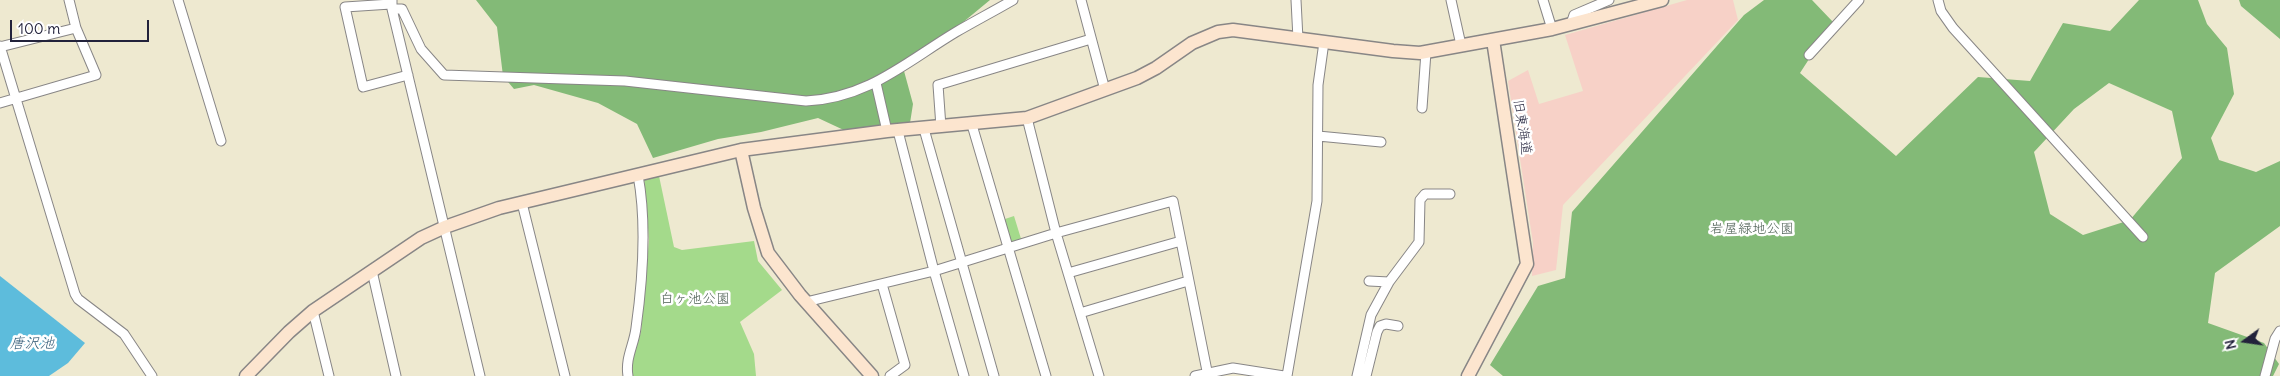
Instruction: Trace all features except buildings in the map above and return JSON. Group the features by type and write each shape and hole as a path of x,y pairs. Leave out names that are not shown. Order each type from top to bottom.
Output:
{"street":[{"path":"0,102 96,75 76,28 69,0"},
{"path":"178,0 221,140"},
{"path":"408,75 363,87 345,7 392,4 402,10 421,49 444,75 625,81 806,101 855,92 876,83 958,31 1013,0"},
{"path":"1081,0 1105,90"},
{"path":"1296,0 1298,39"},
{"path":"1451,0 1461,45"},
{"path":"1543,0 1552,29"},
{"path":"1571,24 1574,15 1609,0"},
{"path":"246,376 258,371 288,332 313,311 421,238 445,227 522,203 741,150 893,131 972,125 1027,118 1137,78 1156,68 1192,43 1218,32 1233,30 1393,51 1426,52 1552,29 1662,0"},
{"path":"1810,55 1859,0"},
{"path":"1938,0 1941,11 1953,28 2143,237"},
{"path":"392,4 480,376"},
{"path":"76,28 0,47 75,294 78,299 124,334 152,376"},
{"path":"941,127 938,85 1091,38"},
{"name":"旧東海道","path":"1468,376 1527,264 1493,40"},
{"path":"1195,376 1233,368 1286,376 1317,201 1318,85 1324,42"},
{"path":"1422,108 1426,52"},
{"path":"876,83 893,131 964,376"},
{"path":"1027,118 1056,232 1099,376"},
{"path":"972,125 1046,376"},
{"path":"924,129 994,376"},
{"path":"1318,136 1381,142"},
{"path":"741,150 754,208 768,253 806,302 872,376"},
{"path":"628,376 626,364 636,330 644,230 642,195 638,175"},
{"path":"1357,376 1371,315 1389,282 1419,242 1420,200 1425,194 1450,194"},
{"path":"806,302 934,272 1056,232 1173,201 1208,374"},
{"path":"522,203 565,376"},
{"path":"1068,273 1181,241"},
{"path":"372,271 396,376"},
{"path":"1080,313 1188,281"},
{"path":"1369,281 1389,282"},
{"path":"882,284 905,365 890,376"},
{"path":"313,311 329,376"},
{"path":"1366,376 1380,326 1386,324 1398,326"},
{"path":"2264,376 2275,339 2280,331"}],"shaded area":[{"path":"1687,0 1733,0 1738,20 1563,205 1556,270 1532,276 1533,243 1508,81 1528,70 1539,104 1583,91 1565,35"}],"green space":[{"path":"476,0 990,0 904,71 913,104 910,123 848,132 818,118 761,132 718,139 653,158 637,124 598,103 534,85 514,89 503,76 497,27"},
{"name":"岩屋緑地公園","path":"1764,0 1812,0 1833,22 1800,73 1896,156 1978,77 2030,81 2063,23 2110,31 2139,0 2198,0 2207,24 2227,48 2234,94 2211,138 2219,160 2256,172 2280,161 2280,226 2215,273 2208,323 2264,343 2279,364 2273,376 1503,376 1490,365 1538,286 1565,278 1572,212 1744,15","holes":["2109,83 2172,111 2182,158 2130,220 2083,235 2050,214 2034,152 2074,109"]},
{"path":"2239,0 2280,0 2280,39 2241,6"},
{"name":"白ヶ池公園","path":"659,176 674,247 682,250 754,241 758,261 782,290 740,322 754,354 756,376 632,376 631,364 641,332 649,240 644,178"},
{"path":"1014,216 1022,242 1010,246 1002,220"}],"water":[{"name":"唐沢池","path":"0,276 85,343 68,363 49,376 0,376"}]}
